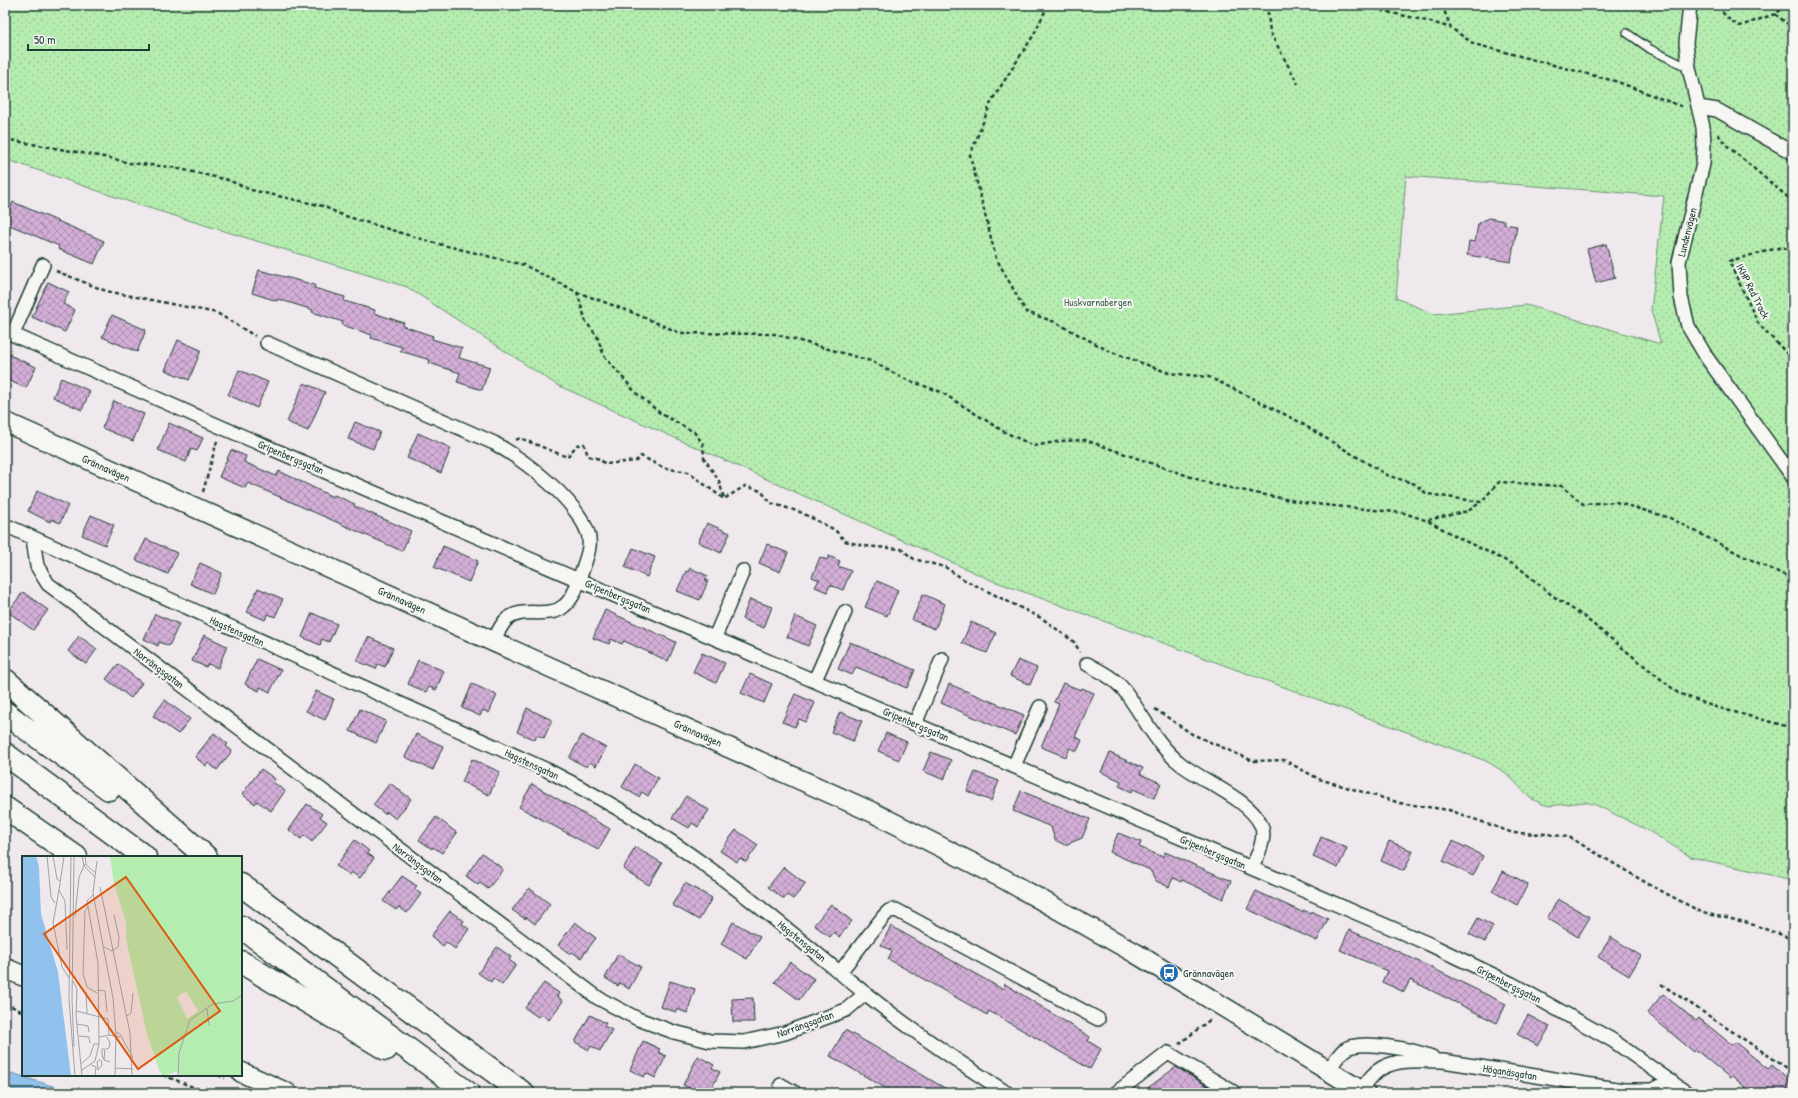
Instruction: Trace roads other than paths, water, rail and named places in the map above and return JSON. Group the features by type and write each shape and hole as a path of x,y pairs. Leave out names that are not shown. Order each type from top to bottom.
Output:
{"highway":[{"path":"5,680 205,856"},
{"path":"5,713 201,856"},
{"path":"5,754 144,856"},
{"path":"5,808 75,856"},
{"path":"242,886 523,1093"},
{"path":"242,928 468,1093"},
{"path":"242,963 460,1093"}],"main road":[{"name":"Grännavägen","path":"5,422 494,640 872,812 1004,879 1225,1006 1362,1092"},
{"path":"5,968 22,976"},
{"path":"242,1072 287,1093"}],"street":[{"name":"Lundenvägen","path":"1690,5 1686,43 1688,68 1703,127 1703,164 1679,262 1681,298 1688,326 1707,358 1793,476"},
{"path":"1699,107 1717,110 1793,152"},
{"path":"9,333 43,266"},
{"name":"Gripenbergsgatan","path":"9,333 221,427 580,579 1429,944 1512,984 1612,1040 1687,1093"},
{"name":"Gripenbergsgatan","path":"267,343 500,446 525,462 552,486 575,512 588,533 589,548 574,594 564,607 549,612 518,612 506,620 494,640"},
{"name":"Hagstensgatan","path":"5,525 547,770 595,794 709,868 757,904 865,994 938,1049 1007,1093"},
{"name":"Norrängsgatan","path":"33,538 37,566 48,584 598,998 638,1019 674,1032 710,1041 744,1042 785,1033 846,1010 865,994"},
{"path":"715,637 743,571"},
{"path":"815,680 845,612"},
{"path":"915,724 942,660"},
{"name":"Gripenbergsgatan","path":"1087,664 1110,677 1123,689 1166,750 1181,764 1253,813 1262,826 1263,837 1252,868"},
{"path":"1014,766 1040,707"},
{"path":"840,972 884,916 889,911 896,910 1098,1019"},
{"name":"Höganäsgatan","path":"1328,1070 1344,1050 1359,1044 1420,1053 1443,1061 1623,1090 1652,1090 1671,1081"},
{"path":"1116,1093 1168,1053 1235,1093"},
{"name":"Höganäsgatan","path":"1362,1092 1368,1080 1381,1068 1398,1062 1443,1061"},
{"path":"781,1085 795,1093"}],"lane":[{"path":"1626,32 1650,49 1688,68"}],"water":[{"path":"5,1071 74,1093 5,1093"}],"place":[{"name":"Grännavägen","path":"1169,973"}],"park label":[{"name":"Huskvarnabergen","path":"1098,302"}]}
